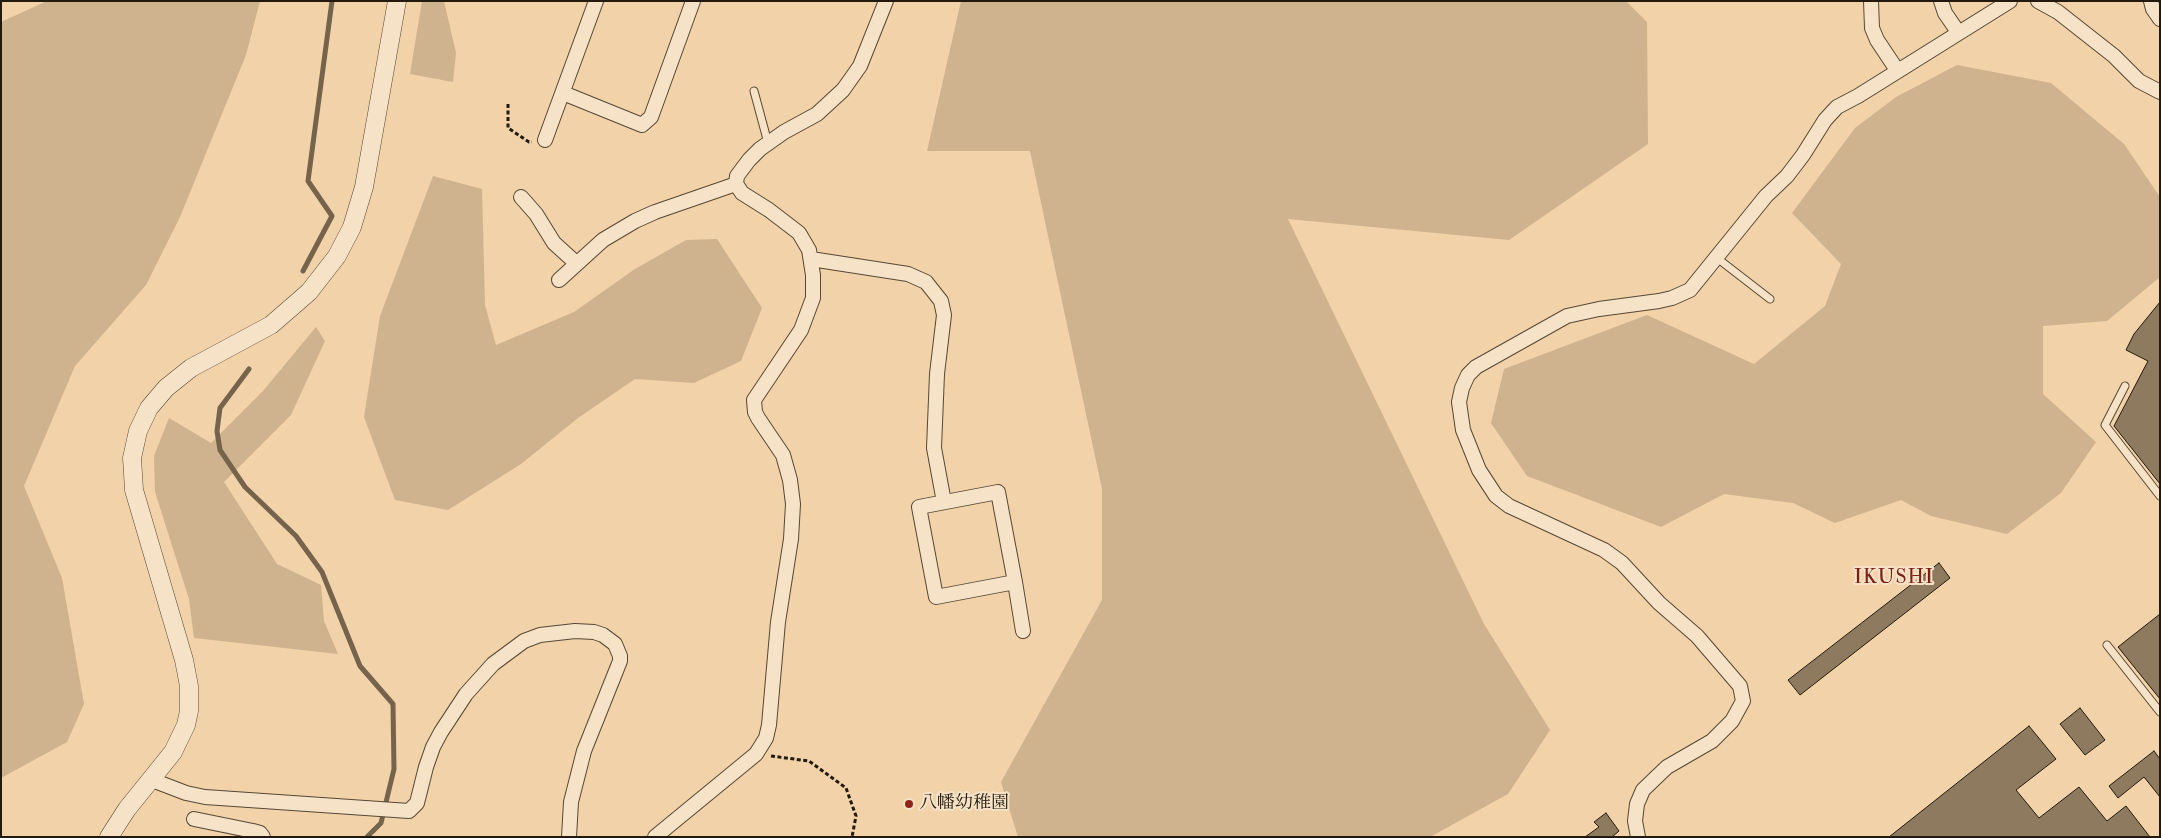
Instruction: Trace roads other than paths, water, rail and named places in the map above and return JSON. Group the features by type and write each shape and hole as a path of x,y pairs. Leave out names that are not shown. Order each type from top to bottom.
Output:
{"street":[{"path":"109,837 127,809 165,764 179,742 186,725 189,697 184,660 134,490 132,458 138,432 149,408 172,383 191,368 271,325 308,292 337,256 352,227 364,187 397,1"},
{"path":"546,140 596,1"},
{"path":"563,94 642,125 651,116 693,1"},
{"path":"655,837 756,754 766,738 769,725 778,622 791,539 793,504 790,480 783,456 758,418 755,412 754,400 801,330 809,309 814,287 809,250 799,233 769,210 739,191 736,184 737,176 749,160 768,143 817,114 843,90 860,66 886,1"},
{"path":"1871,1 1872,28 1877,40 1897,70"},
{"path":"1941,1 1945,13 1958,32"},
{"path":"1638,837 1636,812 1643,790 1667,767 1712,741 1732,721 1743,700 1740,686 1697,636 1659,603 1622,562 1604,550 1509,506 1496,496 1479,470 1463,430 1459,402 1462,388 1468,375 1476,367 1542,328 1578,312 1659,301 1682,294 1698,281 1766,196 1792,169 1825,120 1837,107 2010,1"},
{"path":"2038,1 2058,12 2114,56 2140,81 2160,92"},
{"path":"2151,1 2153,9 2160,19"},
{"path":"558,280 603,240 635,221 655,212 736,184"},
{"path":"521,197 536,214 554,243 576,263"},
{"path":"811,259 908,274 926,282 941,301 944,315 937,374 934,448 944,502"},
{"path":"1015,582 936,597 919,507 998,492 1015,582 1023,631"},
{"path":"152,780 186,793 205,797 404,812 414,809 432,746 466,694 493,664 524,641 540,635 575,631 594,632 604,635 615,644 620,661 584,751 571,802 569,837"},
{"path":"194,818 253,830 260,832 263,837"}],"lane":[{"path":"754,91 768,143"},
{"path":"1717,258 1770,299"},
{"path":"2125,386 2105,426 2160,496"},
{"path":"2106,645 2160,712"}],"waterway":[{"path":"303,271 332,216 308,181 332,1"},
{"path":"249,369 220,408 217,431 220,450 245,487 296,536 322,572 360,666 393,704 394,769 381,823 367,837"}],"place":[{"name":"八幡幼稚園","path":"909,804"}],"district":[{"name":"IKUSHI","path":"1894,579"}]}
